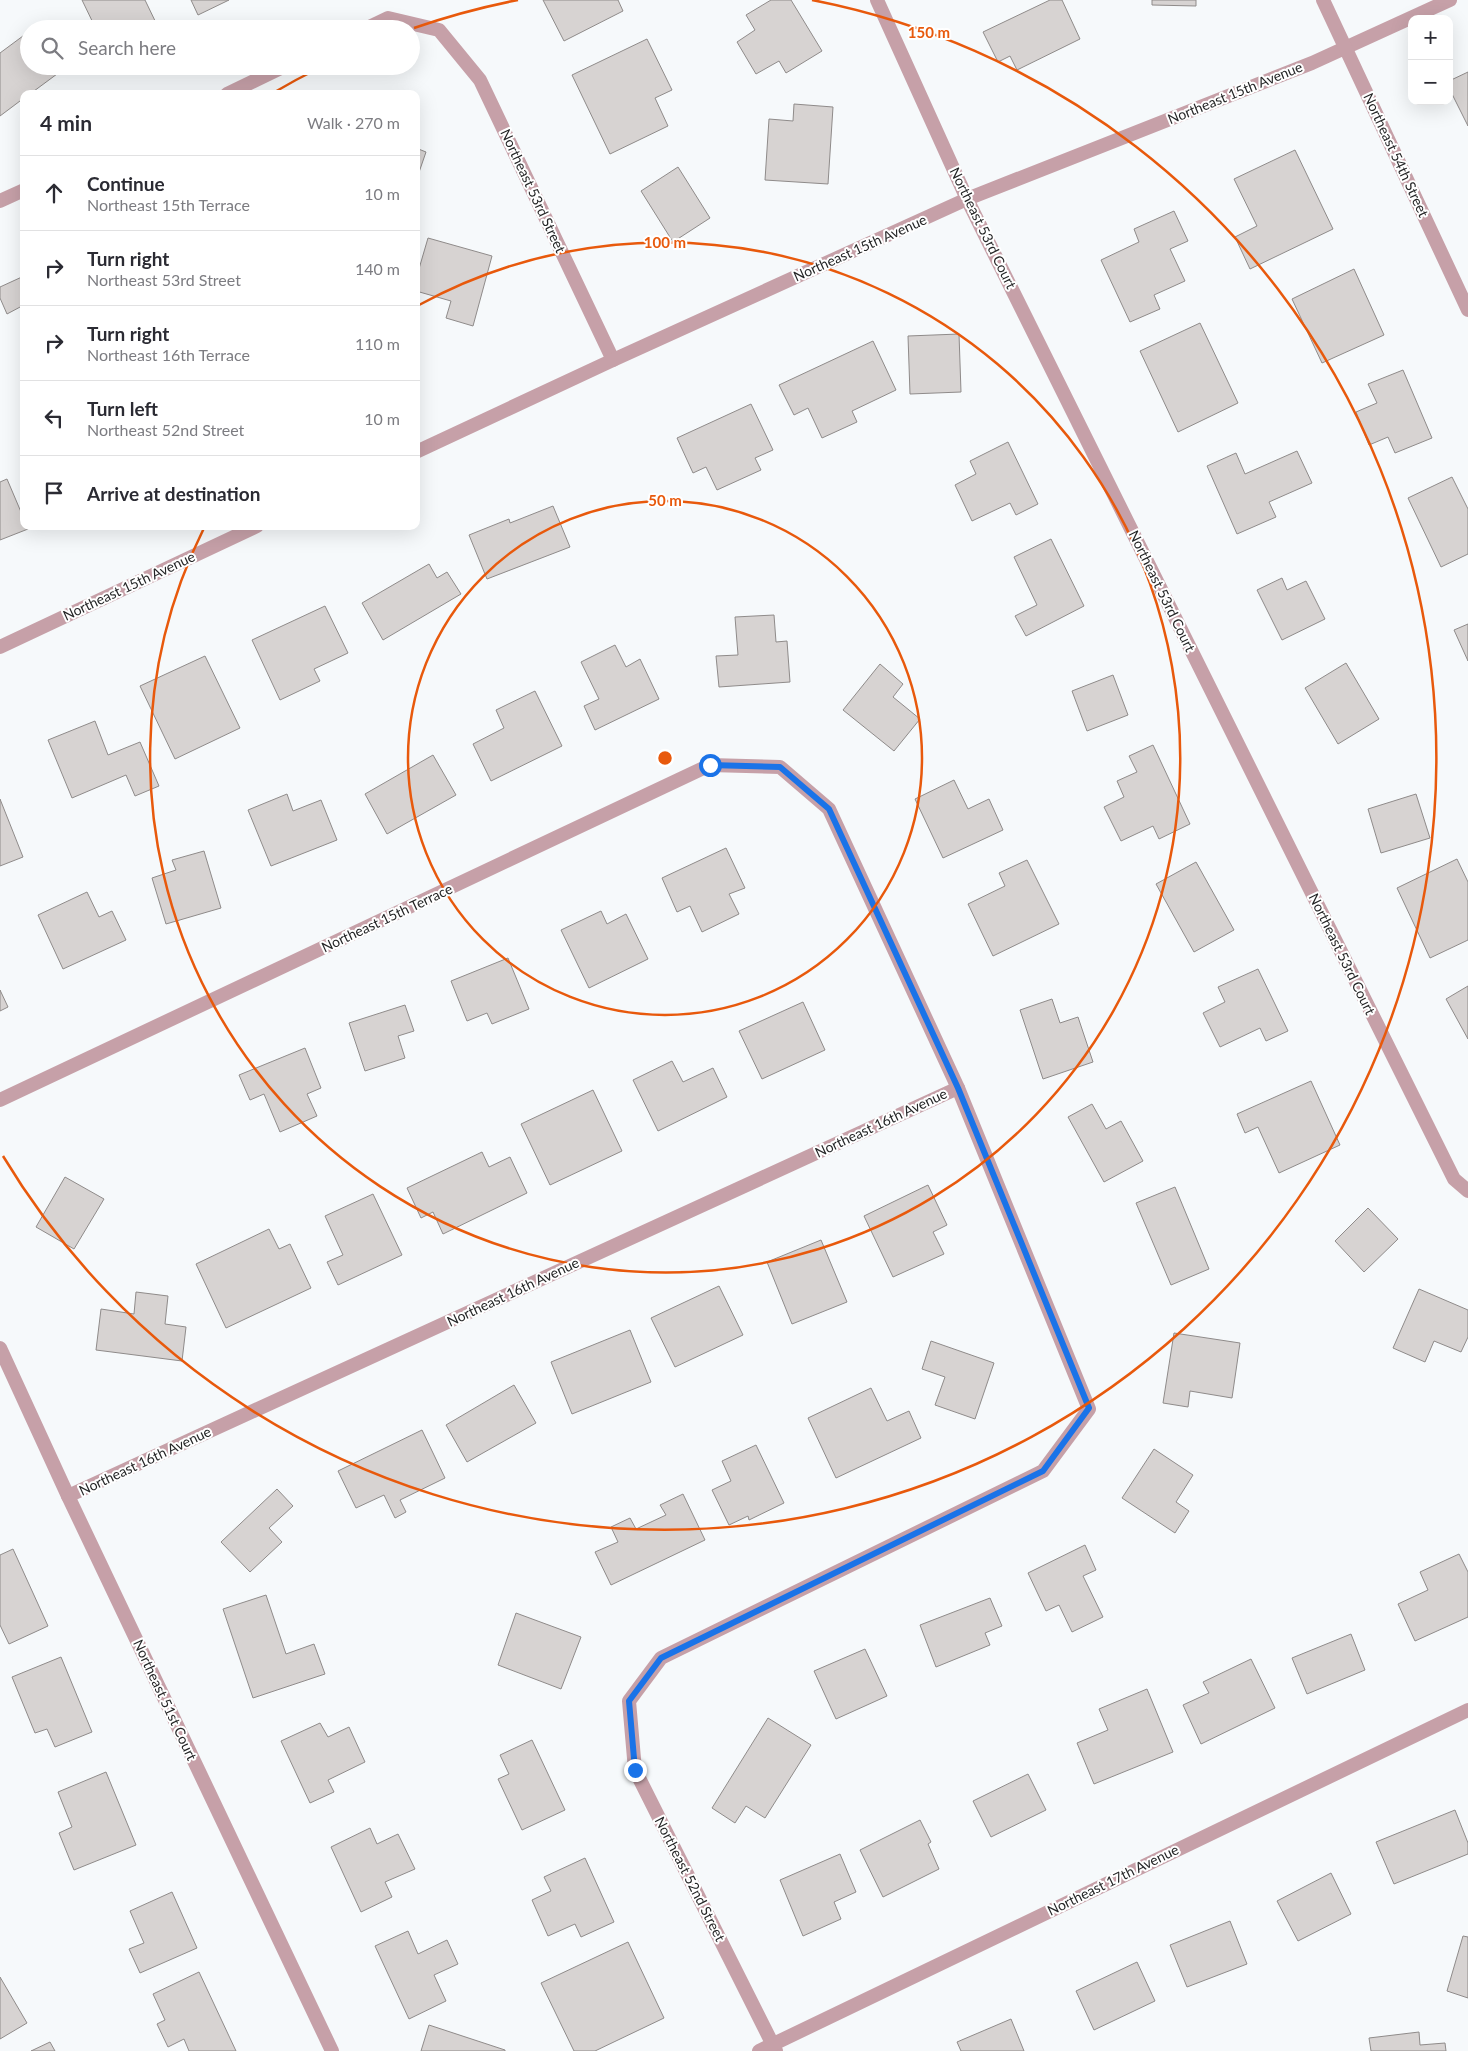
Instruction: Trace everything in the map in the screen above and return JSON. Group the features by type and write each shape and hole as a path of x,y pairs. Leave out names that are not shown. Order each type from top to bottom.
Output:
{"street":[{"name":"Northeast 53rd Court","path":"877,0 967,199 1454,1179 1468,1190"},
{"name":"Northeast 54th Street","path":"1323,0 1468,310"},
{"name":"Northeast 15th Avenue","path":"420,450 967,199 1312,63 1450,0"},
{"name":"Northeast 53rd Street","path":"384,20 388,18 396,20"},
{"name":"Northeast 53rd Street","path":"420,26 439,30 480,80 613,360"},
{"path":"235,90 266,75"},
{"path":"0,201 20,192"},
{"name":"Northeast 15th Avenue","path":"0,647 249,530"},
{"name":"Northeast 15th Terrace","path":"0,1100 710,765 780,767 829,809 958,1088"},
{"name":"Northeast 52nd Street","path":"774,2048 635,1770 629,1701 661,1658 1043,1471 1089,1408 958,1088"},
{"name":"Northeast 16th Avenue","path":"68,1496 958,1088"},
{"name":"Northeast 51st Court","path":"0,1348 68,1496 332,2051"},
{"name":"Northeast 17th Avenue","path":"759,2051 774,2048 1468,1710"}],"building":[{"path":"82,0 145,0 155,20 92,20"},
{"path":"191,0 229,0 198,15"},
{"path":"543,0 618,0 623,11 564,41"},
{"path":"771,0 791,0 822,51 786,73 779,61 756,74 737,42 755,30 746,15"},
{"path":"1050,0 1062,0 1080,39 1017,70 1010,56 998,62 983,32"},
{"path":"1152,0 1196,0 1196,6 1152,5"},
{"path":"20,38 20,75 56,75 35,90 20,90 20,101 0,116 0,53"},
{"path":"647,39 672,90 655,98 668,126 610,154 572,75"},
{"path":"1468,72 1468,126 1453,96 1453,79"},
{"path":"794,104 833,107 828,184 765,180 769,119 793,121"},
{"path":"420,150 426,152 420,169"},
{"path":"1295,150 1333,229 1250,269 1235,237 1257,226 1234,179"},
{"path":"678,167 710,218 673,242 641,191"},
{"path":"1174,211 1188,241 1170,249 1185,281 1154,295 1160,309 1130,322 1101,260 1139,242 1134,229"},
{"path":"428,238 492,256 473,326 446,318 451,301 420,292 420,265"},
{"path":"1354,269 1384,335 1322,363 1292,299"},
{"path":"20,278 20,307 7,314 0,298 0,287"},
{"path":"1200,323 1238,403 1178,432 1140,351"},
{"path":"959,334 961,392 910,394 908,336"},
{"path":"873,341 896,390 852,411 857,422 822,438 808,408 794,415 779,385"},
{"path":"1403,370 1432,438 1395,453 1388,437 1369,445 1356,412 1377,403 1368,384"},
{"path":"751,404 773,450 755,458 761,470 717,490 706,467 693,473 677,438"},
{"path":"1008,442 1038,504 1016,515 1010,503 972,521 955,485 976,474 970,461"},
{"path":"1297,451 1312,483 1269,502 1276,517 1237,534 1207,466 1236,453 1245,474"},
{"path":"1452,477 1468,509 1468,554 1441,567 1408,498"},
{"path":"7,479 20,510 20,530 25,530 0,540 0,482"},
{"path":"553,506 570,547 487,579 469,535 509,519 510,523"},
{"path":"1051,539 1084,606 1026,636 1015,616 1037,605 1014,557"},
{"path":"429,564 437,578 447,572 461,594 383,640 362,603"},
{"path":"1282,578 1287,590 1306,581 1325,619 1282,640 1257,590"},
{"path":"325,606 348,653 314,669 320,681 280,700 252,640"},
{"path":"774,615 776,642 787,641 790,682 719,687 716,656 738,655 735,617"},
{"path":"1468,624 1468,661 1454,630"},
{"path":"615,645 626,667 640,659 659,699 595,730 584,706 599,699 581,662"},
{"path":"205,656 240,728 175,759 140,686"},
{"path":"1346,663 1379,719 1338,744 1305,688"},
{"path":"880,664 903,684 893,697 920,719 894,751 843,710"},
{"path":"1113,675 1128,715 1087,731 1072,691"},
{"path":"535,691 562,746 491,781 473,744 504,728 496,710"},
{"path":"95,721 108,755 140,742 159,786 135,796 126,775 72,798 48,740"},
{"path":"1153,745 1190,824 1159,839 1153,826 1121,841 1104,807 1124,797 1117,781 1137,772 1129,756"},
{"path":"433,755 456,795 387,834 365,794"},
{"path":"954,780 968,809 989,799 1003,830 943,858 915,799"},
{"path":"287,794 293,811 321,800 337,840 271,866 248,810"},
{"path":"1416,794 1430,838 1381,853 1368,809"},
{"path":"0,799 23,857 0,866"},
{"path":"726,848 745,888 729,894 739,914 702,932 690,906 677,912 662,878"},
{"path":"204,851 221,908 166,924 152,878 176,870 172,860"},
{"path":"1457,859 1468,882 1468,940 1430,958 1397,888"},
{"path":"1027,860 1059,924 993,956 968,904 1005,886 999,873"},
{"path":"1196,862 1234,930 1194,952 1156,884"},
{"path":"87,892 99,917 112,911 126,940 63,969 38,915"},
{"path":"601,911 607,924 626,914 648,959 589,988 561,930"},
{"path":"508,958 529,1009 492,1024 487,1013 467,1021 451,981"},
{"path":"1258,969 1288,1031 1266,1041 1260,1028 1220,1047 1203,1013 1225,1002 1218,987"},
{"path":"1468,986 1468,1039 1446,999"},
{"path":"0,990 8,1007 0,1011"},
{"path":"1052,999 1060,1023 1078,1017 1093,1062 1043,1079 1020,1010"},
{"path":"803,1002 825,1050 762,1079 739,1031"},
{"path":"405,1005 414,1031 398,1036 405,1058 365,1071 349,1023"},
{"path":"305,1048 321,1088 307,1094 317,1116 280,1132 264,1094 250,1100 239,1075"},
{"path":"672,1061 683,1082 713,1068 727,1097 658,1131 633,1080"},
{"path":"1311,1081 1340,1145 1279,1173 1258,1127 1245,1133 1237,1114"},
{"path":"593,1090 622,1151 550,1185 521,1124"},
{"path":"1092,1104 1106,1129 1121,1121 1143,1161 1104,1182 1068,1117"},
{"path":"482,1152 489,1167 510,1157 527,1193 443,1234 433,1212 421,1218 407,1188"},
{"path":"65,1177 104,1199 74,1249 36,1227"},
{"path":"928,1185 947,1225 933,1232 944,1254 893,1277 864,1216"},
{"path":"1175,1187 1209,1269 1171,1285 1136,1203"},
{"path":"373,1194 402,1255 338,1285 327,1262 343,1255 325,1216"},
{"path":"1368,1208 1398,1239 1364,1272 1335,1241"},
{"path":"269,1229 279,1249 290,1244 311,1288 226,1328 196,1264"},
{"path":"821,1240 847,1302 792,1324 767,1262"},
{"path":"719,1286 743,1335 675,1367 651,1318"},
{"path":"1419,1289 1468,1310 1468,1337 1461,1352 1434,1341 1425,1362 1393,1348"},
{"path":"136,1292 168,1296 165,1324 186,1327 182,1361 96,1350 101,1309 134,1314"},
{"path":"630,1330 651,1382 572,1414 551,1362"},
{"path":"1174,1333 1240,1343 1232,1398 1190,1391 1188,1407 1163,1403"},
{"path":"931,1341 994,1363 975,1419 935,1405 945,1377 922,1369"},
{"path":"514,1385 536,1423 467,1462 446,1425"},
{"path":"871,1388 887,1421 909,1411 921,1438 836,1478 808,1418"},
{"path":"422,1430 445,1478 400,1500 406,1512 395,1518 384,1495 356,1508 338,1471"},
{"path":"756,1445 784,1503 749,1520 748,1516 729,1525 712,1490 731,1481 722,1461"},
{"path":"1154,1449 1193,1475 1176,1502 1189,1511 1175,1533 1122,1498"},
{"path":"277,1489 293,1506 269,1528 282,1542 250,1572 221,1542"},
{"path":"683,1494 705,1540 611,1585 595,1552 618,1542 611,1527 630,1518 636,1529 666,1515 660,1505"},
{"path":"1085,1545 1096,1570 1083,1576 1103,1617 1072,1632 1059,1605 1046,1611 1028,1573"},
{"path":"13,1549 48,1626 9,1644 0,1625 0,1555"},
{"path":"1459,1554 1468,1572 1468,1617 1415,1641 1398,1604 1428,1590 1420,1572"},
{"path":"266,1595 286,1654 314,1644 325,1674 253,1698 223,1609"},
{"path":"990,1598 1002,1626 985,1633 990,1645 936,1667 920,1625"},
{"path":"516,1613 581,1637 561,1689 498,1665"},
{"path":"1351,1634 1365,1670 1307,1694 1292,1658"},
{"path":"865,1649 887,1696 836,1719 814,1671"},
{"path":"61,1657 92,1732 55,1747 47,1729 35,1733 12,1677"},
{"path":"1251,1659 1275,1708 1201,1744 1183,1705 1209,1693 1203,1682"},
{"path":"1147,1689 1173,1752 1094,1784 1077,1743 1108,1730 1099,1709"},
{"path":"768,1718 811,1745 765,1818 746,1806 735,1823 712,1808"},
{"path":"320,1723 328,1737 349,1727 365,1762 328,1780 334,1792 310,1803 281,1741"},
{"path":"532,1740 565,1810 522,1830 498,1779 509,1774 500,1755"},
{"path":"106,1772 136,1845 74,1870 59,1833 72,1827 58,1792"},
{"path":"1028,1774 1046,1810 991,1837 973,1801"},
{"path":"1455,1810 1468,1843 1468,1854 1394,1884 1376,1842"},
{"path":"920,1820 931,1842 928,1844 939,1869 883,1897 860,1850"},
{"path":"370,1828 377,1844 398,1834 415,1869 385,1882 392,1897 361,1912 331,1847"},
{"path":"840,1854 856,1892 834,1902 841,1919 803,1936 780,1880"},
{"path":"585,1858 614,1922 581,1937 575,1924 548,1936 532,1900 551,1891 544,1877"},
{"path":"1331,1873 1351,1914 1298,1941 1277,1901"},
{"path":"172,1892 197,1948 140,1973 129,1949 144,1943 130,1911"},
{"path":"1230,1921 1247,1964 1187,1987 1170,1945"},
{"path":"408,1931 418,1954 447,1940 458,1964 434,1975 446,2001 409,2019 375,1946"},
{"path":"1463,1936 1468,1937 1468,1998 1447,1991"},
{"path":"628,1942 664,2018 595,2051 574,2051 541,1983"},
{"path":"1137,1962 1155,2001 1094,2030 1076,1991"},
{"path":"199,1972 236,2051 189,2051 184,2039 168,2047 157,2024 165,2020 153,1994"},
{"path":"0,1977 27,2023 0,2039"},
{"path":"1011,2019 1024,2051 961,2051 957,2042"},
{"path":"429,2025 505,2050 505,2051 421,2051"},
{"path":"1419,2032 1420,2045 1445,2043 1446,2051 1371,2051 1369,2038"},
{"path":"50,2042 55,2051 31,2051"}],"route":[{"path":"635,1770 629,1701 661,1658 1043,1471 1089,1408 958,1088 829,809 780,767 710,765"}]}
